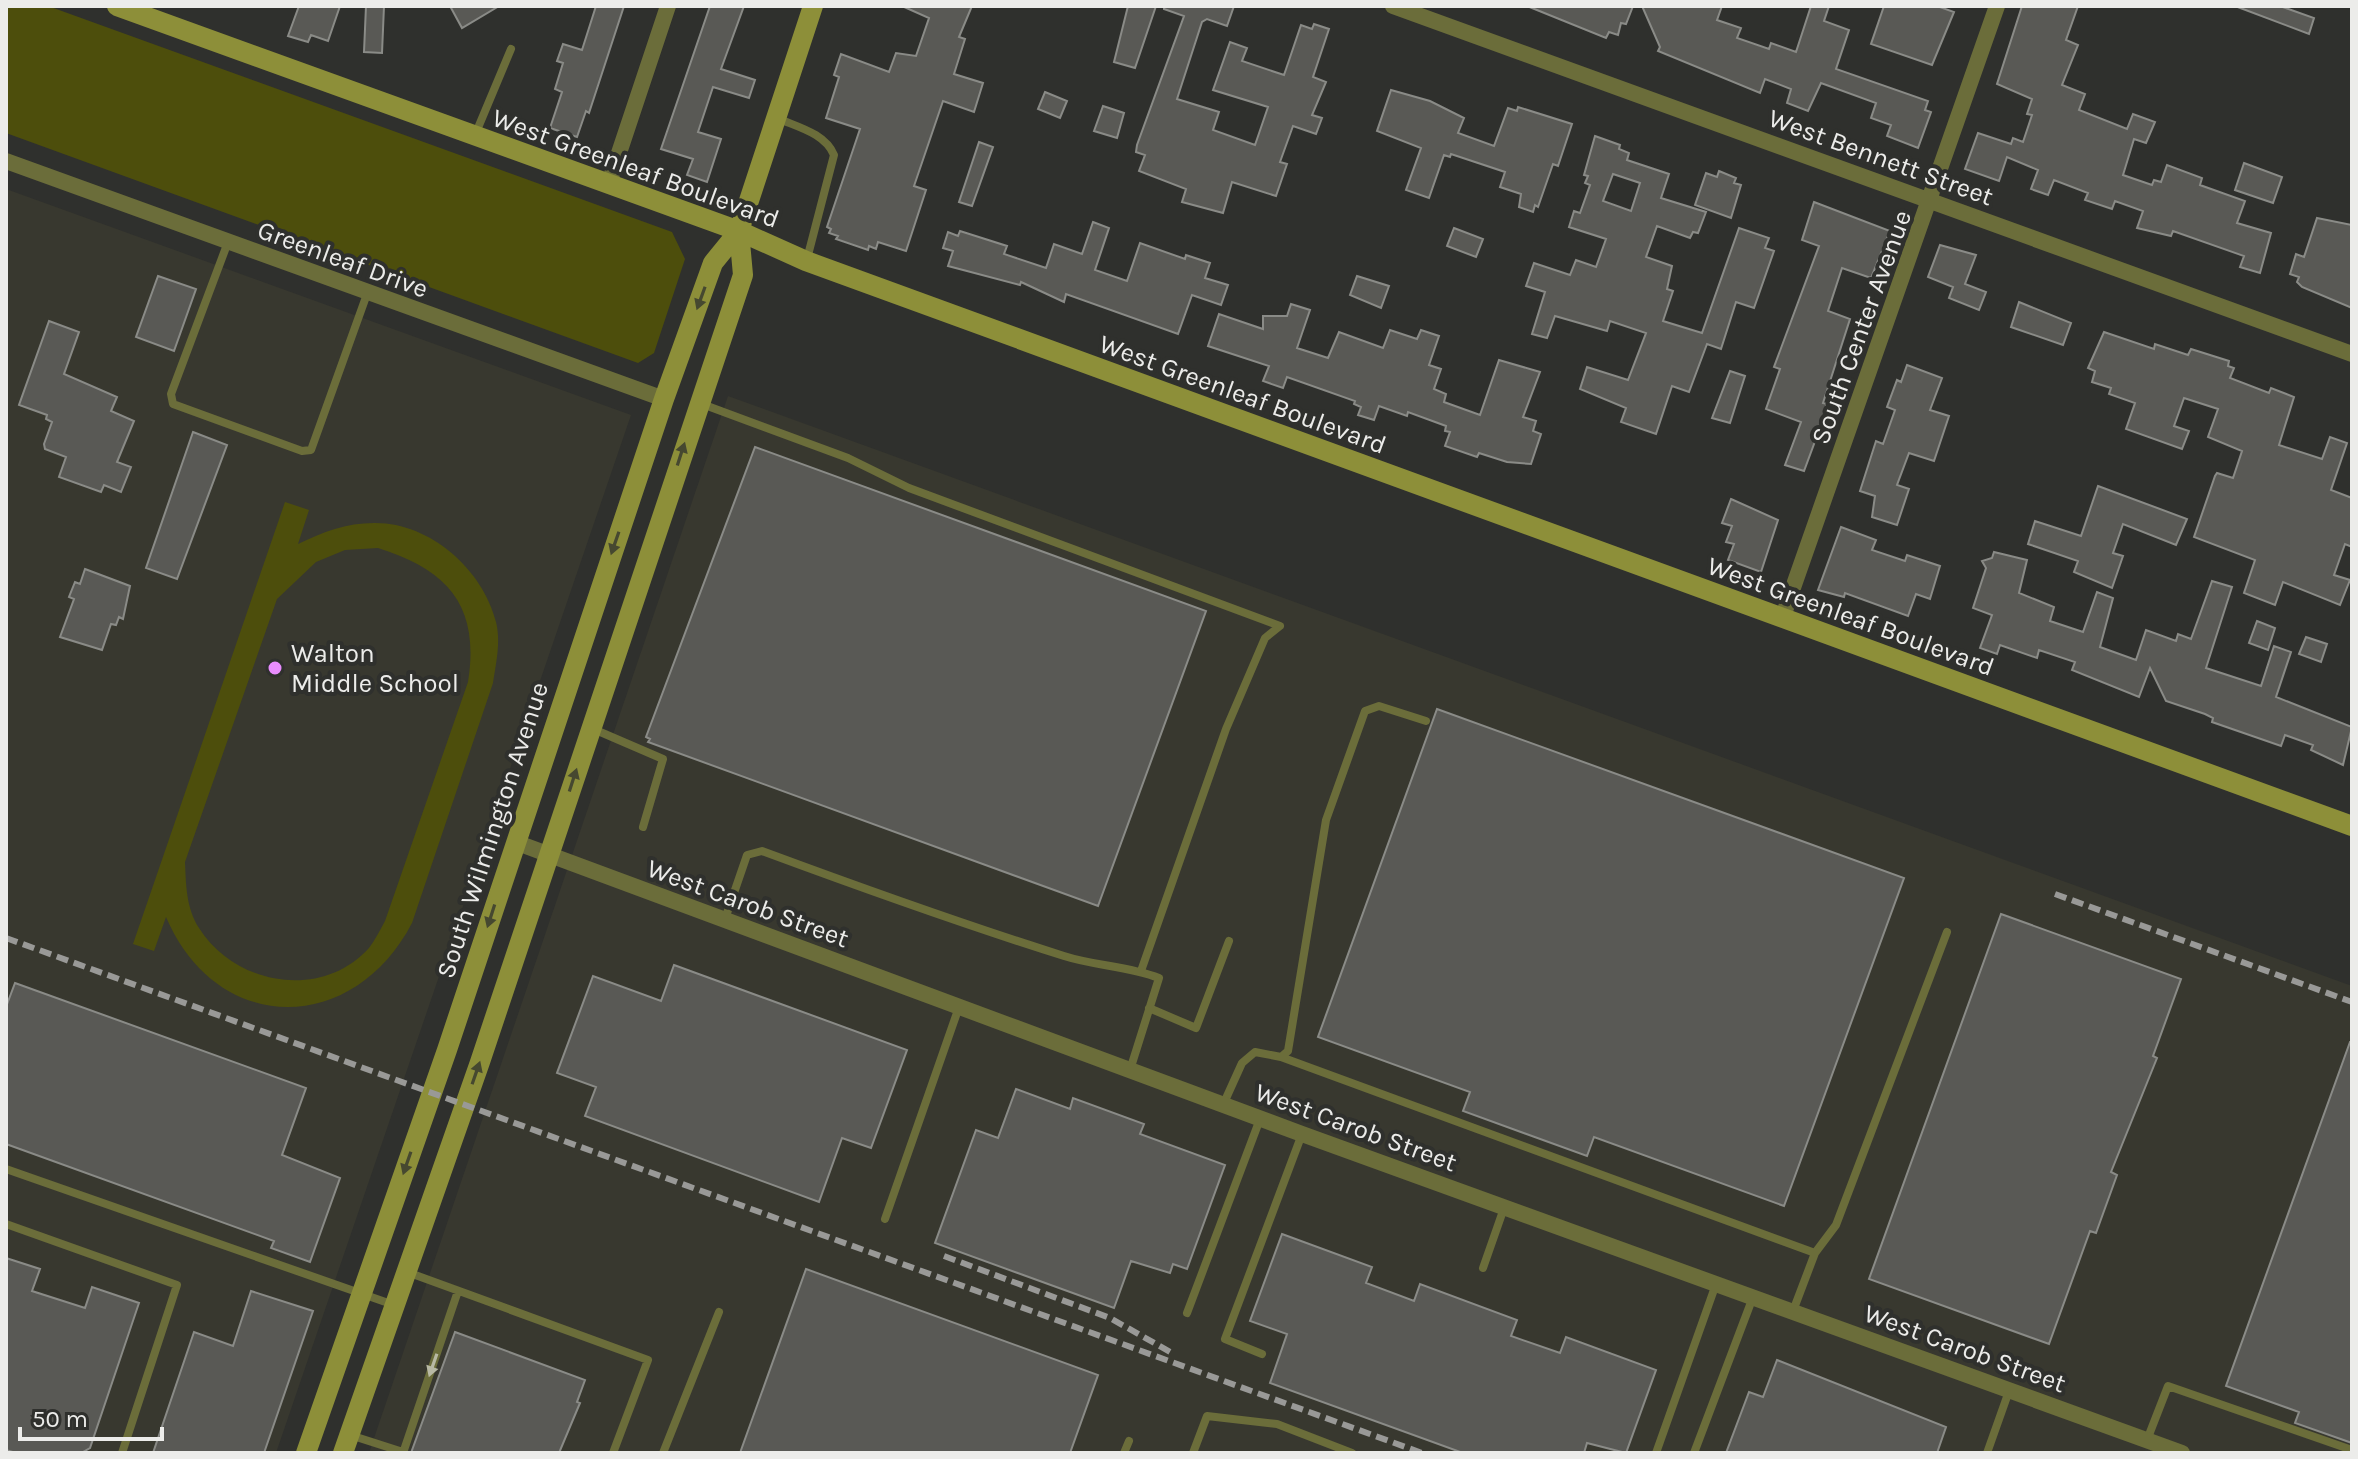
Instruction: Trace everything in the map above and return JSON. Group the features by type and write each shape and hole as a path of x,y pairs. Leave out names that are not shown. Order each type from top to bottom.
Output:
{"main road":[{"name":"West Greenleaf Boulevard","path":"117,6 609,183 739,231 806,261 2352,826"},
{"name":"South Wilmington Avenue","path":"306,1453 664,399 713,263 739,231 813,6"},
{"name":"South Wilmington Avenue","path":"346,1444 743,275 739,231"}],"street":[{"path":"609,183 668,6"},
{"name":"West Bennett Street","path":"1393,6 2352,354"},
{"name":"South Center Avenue","path":"1782,619 1997,6"},
{"name":"Greenleaf Drive","path":"6,161 664,399"},
{"name":"West Carob Street","path":"515,842 1302,1134 2181,1453"}],"lane":[{"path":"475,136 511,49"},
{"path":"776,118 815,134 829,144 834,155 806,261"},
{"path":"228,242 171,394 173,404 302,451 311,450 367,294"},
{"path":"698,402 848,458 909,488 1280,626 1265,638 1226,729 1141,971"},
{"path":"1281,1057 1288,1051 1326,820 1365,711 1379,706 1426,721"},
{"path":"590,728 663,759 643,827"},
{"path":"725,920 747,855 762,851 942,917 1077,961 1141,971 1159,978 1130,1070"},
{"path":"1793,1311 1815,1253 1836,1225 1947,932"},
{"path":"1149,1008 1196,1028 1229,941"},
{"path":"885,1219 959,1007"},
{"path":"1223,1105 1242,1063 1255,1052 1281,1057 1815,1253"},
{"path":"1187,1313 1260,1118"},
{"path":"1262,1354 1225,1339 1302,1134"},
{"path":"6,1169 394,1305"},
{"path":"1483,1268 1505,1207"},
{"path":"6,1224 177,1285 122,1453"},
{"path":"406,1272 648,1360 613,1453"},
{"path":"1656,1453 1716,1284"},
{"path":"346,1444 403,1453 458,1291"},
{"path":"1694,1453 1753,1297"},
{"path":"663,1453 719,1312"},
{"path":"2147,1440 2168,1386 2352,1450"},
{"path":"1987,1453 2009,1390"},
{"path":"1193,1453 1207,1416 1277,1424 1352,1453"},
{"path":"1124,1453 1129,1441"},
{"path":"2328,1453 2332,1443"}],"shaded area":[{"path":"6,6 48,6 672,232 685,259 654,353 638,363 6,133"},
{"name":"Walton Middle School","path":"6,189 631,415 276,1453 6,1453"},
{"path":"728,396 2352,986 2352,1453 369,1453"},
{"path":"285,502 309,510 298,544 335,529 374,523 414,531 451,552 479,584 496,622 498,645 493,683 412,923 387,960 356,986 322,1002 286,1007 251,1001 218,984 189,956 166,917 154,951 133,944","holes":["378,548 403,557 441,580 454,595 464,612 470,656 468,682 385,921 369,948 349,965 327,975 304,980 280,979 256,973 234,963 199,928 189,904 185,862 277,599 316,562 345,550"]}],"building":[{"path":"299,6 340,6 328,41 311,35 308,42 288,36"},
{"path":"366,6 384,6 382,53 364,52"},
{"path":"450,6 499,6 462,28"},
{"path":"596,6 624,6 589,113 586,111 577,137 550,128 562,92 555,89 563,63 557,61 563,44 582,50"},
{"path":"710,6 744,6 721,69 755,80 749,98 713,87 698,132 721,139 707,182 687,175 693,159 661,149"},
{"path":"902,6 972,6 959,37 965,39 954,74 983,83 974,112 943,101 914,186 926,190 906,251 878,242 876,249 869,246 868,250 836,239 838,236 829,233 831,229 827,227 860,129 826,118 839,77 834,75 841,54 889,72 896,53 916,56 929,18"},
{"path":"1128,6 1156,6 1135,68 1114,62"},
{"path":"1164,6 1234,6 1227,26 1207,19 1202,22 1177,99 1219,112 1213,130 1255,145 1268,107 1213,90 1230,42 1247,48 1242,61 1284,75 1301,25 1312,29 1314,24 1329,29 1313,77 1326,82 1312,115 1322,118 1316,134 1293,126 1280,162 1287,164 1276,196 1232,182 1223,213 1182,202 1186,189 1139,171 1145,155 1136,152 1137,145 1184,16 1164,9"},
{"path":"1527,6 1633,6 1626,24 1621,23 1618,35 1609,32 1606,38"},
{"path":"1642,6 1722,6 1717,20 1741,28 1737,38 1769,49 1771,43 1796,52 1811,6 1829,6 1824,21 1849,30 1836,69 1928,101 1925,110 1931,112 1918,148 1887,136 1891,125 1871,118 1876,103 1821,83 1808,111 1787,103 1791,89 1765,79 1760,93 1658,51 1660,47"},
{"path":"1884,6 1937,6 1954,12 1932,65 1871,44"},
{"path":"2022,6 2078,6 2066,40 2078,45 2062,85 2085,94 2079,110 2127,129 2133,114 2155,122 2146,143 2134,139 2123,175 2152,185 2154,180 2161,182 2167,165 2202,178 2200,185 2245,201 2237,223 2271,233 2260,273 2240,267 2244,256 2173,231 2171,236 2137,228 2143,211 2115,201 2112,209 2085,200 2088,193 2054,180 2048,195 2031,189 2038,170 2007,157 1999,181 1965,169 1978,133 2011,144 2013,138 2023,142 2032,115 2027,114 2032,99 1997,84"},
{"path":"2235,6 2280,6 2314,18 2309,34"},
{"path":"1391,90 1430,101 1464,118 1458,133 1494,146 1508,108 1517,111 1518,107 1572,124 1558,166 1553,164 1538,207 1535,205 1533,212 1519,207 1521,194 1500,187 1505,172 1451,154 1450,157 1444,155 1429,198 1406,190 1421,148 1377,131"},
{"path":"1045,92 1067,101 1060,118 1038,109"},
{"path":"1103,106 1124,113 1117,138 1094,131"},
{"path":"1595,136 1620,145 1619,149 1629,153 1627,160 1669,174 1661,198 1706,212 1698,233 1693,232 1690,238 1657,226 1646,257 1672,266 1667,289 1673,291 1663,321 1702,333 1739,228 1769,238 1765,248 1774,251 1754,308 1736,302 1721,349 1707,344 1689,392 1672,386 1656,434 1621,422 1626,408 1580,389 1587,367 1628,380 1646,333 1610,321 1607,331 1555,316 1547,338 1532,334 1545,292 1526,286 1534,263 1570,275 1576,260 1596,267 1606,239 1569,227 1574,211 1580,213 1590,185 1585,183 1588,176 1584,175","holes":["1613,174 1640,183 1631,211 1603,201"]},
{"path":"979,142 993,147 972,206 959,202"},
{"path":"2244,163 2282,177 2273,203 2235,190"},
{"path":"1719,171 1736,178 1734,183 1741,185 1731,218 1695,205 1706,173 1717,177"},
{"path":"1814,202 1890,231 1871,278 1842,268 1828,311 1850,319 1823,403 1827,404 1824,412 1830,414 1824,430 1820,428 1804,471 1785,465 1801,422 1766,409 1780,369 1774,367 1819,246 1802,240"},
{"path":"2317,218 2352,225 2352,308 2302,287 2297,282 2299,277 2290,274 2296,254 2304,257"},
{"path":"1093,222 1109,228 1095,270 1127,281 1140,243 1185,259 1186,255 1210,263 1205,278 1228,285 1221,305 1192,295 1178,334 1066,294 1064,302 1021,282 1020,285 948,266 953,251 943,248 948,232 958,236 960,231 1007,246 1004,254 1046,268 1054,244 1082,254"},
{"path":"1454,228 1483,239 1476,257 1447,246"},
{"path":"1940,245 1976,255 1965,284 1986,292 1979,310 1949,298 1953,287 1928,277"},
{"path":"158,276 196,289 174,351 136,337"},
{"path":"1357,276 1389,286 1381,308 1350,295"},
{"path":"2019,302 2071,323 2063,345 2011,327"},
{"path":"1291,304 1310,310 1297,348 1328,358 1339,332 1383,348 1390,330 1417,339 1421,330 1439,336 1429,365 1441,369 1434,389 1446,394 1444,402 1480,415 1499,360 1540,372 1523,417 1536,421 1533,431 1541,434 1531,464 1507,462 1479,453 1477,457 1445,446 1450,432 1445,431 1446,426 1408,412 1407,416 1379,406 1374,420 1358,415 1361,407 1354,404 1355,401 1287,377 1283,388 1263,381 1269,366 1208,346 1219,314 1263,329 1263,316 1287,316"},
{"path":"49,321 79,332 64,374 117,397 111,411 134,421 117,462 131,467 121,492 104,485 101,492 59,477 66,457 45,449 44,444 52,422 46,419 47,415 19,405"},
{"path":"2104,332 2154,349 2155,344 2188,355 2191,349 2229,361 2228,366 2234,368 2230,378 2269,393 2271,388 2294,397 2279,445 2322,459 2330,437 2347,443 2331,490 2352,498 2352,547 2345,544 2334,575 2350,580 2340,605 2283,582 2275,605 2244,593 2255,560 2194,537 2215,476 2217,473 2233,478 2242,451 2208,437 2218,409 2184,398 2174,426 2189,431 2182,449 2126,429 2135,403 2109,394 2111,388 2092,382 2095,371 2088,368"},
{"path":"1907,365 1942,378 1930,410 1949,416 1934,461 1909,453 1897,485 1909,489 1897,525 1872,517 1875,496 1860,491 1876,441 1883,444 1895,410 1887,407 1897,380 1901,382"},
{"path":"1730,371 1745,376 1730,423 1712,418"},
{"path":"193,432 227,445 177,579 146,568"},
{"path":"755,447 1206,611 1098,906 648,742 650,739 646,737"},
{"path":"2098,486 2187,519 2176,545 2123,524 2113,553 2123,556 2112,588 2074,572 2078,561 2028,544 2035,521 2081,536"},
{"path":"1731,499 1778,520 1761,572 1728,560 1734,544 1726,542 1732,526 1722,523"},
{"path":"1841,527 1876,540 1872,550 1905,561 1907,555 1940,566 1930,599 1916,594 1908,616 1845,593 1844,597 1818,590"},
{"path":"1994,552 2027,560 2019,593 2054,607 2050,621 2083,632 2097,592 2113,598 2100,647 2136,660 2146,630 2176,641 2178,634 2191,639 2212,581 2232,587 2206,668 2261,686 2274,646 2291,652 2276,697 2352,727 2343,765 2311,750 2313,745 2285,735 2281,746 2212,722 2213,718 2205,714 2166,701 2150,668 2139,697 2072,670 2075,662 2039,650 2037,658 2000,645 1997,654 1980,648 1992,615 1973,608 1986,568 1982,561 1992,558"},
{"path":"85,569 130,586 123,619 119,617 116,625 111,624 102,650 60,637 74,599 69,597 75,582 80,584"},
{"path":"2257,621 2275,628 2268,650 2249,643"},
{"path":"2306,637 2327,644 2321,662 2299,654"},
{"path":"1437,709 1904,878 1784,1206 1594,1137 1587,1156 1463,1111 1470,1092 1318,1037"},
{"path":"2001,914 2181,979 2153,1056 2157,1058 2111,1172 2117,1175 2096,1233 2090,1231 2049,1344 1869,1279"},
{"path":"674,965 907,1050 871,1148 842,1138 819,1202 585,1116 596,1087 557,1073 593,976 661,1001"},
{"path":"15,983 306,1088 282,1155 340,1178 310,1262 271,1248 274,1241 6,1144 6,1007"},
{"path":"2350,1042 2352,1443 2295,1423 2299,1412 2226,1386"},
{"path":"1016,1089 1070,1109 1073,1098 1144,1124 1140,1134 1225,1165 1187,1269 1173,1264 1170,1273 1131,1261 1114,1308 935,1243 976,1130 998,1138"},
{"path":"1282,1234 1372,1267 1366,1283 1414,1301 1420,1284 1517,1320 1511,1336 1560,1353 1566,1337 1656,1370 1626,1453 1587,1443 1584,1453 1463,1453 1270,1383 1287,1334 1250,1321"},
{"path":"6,1258 40,1269 32,1291 85,1308 92,1287 139,1303 90,1448 81,1453 16,1453 6,1450"},
{"path":"806,1269 1098,1375 1070,1453 740,1453"},
{"path":"251,1291 313,1311 264,1453 153,1453 194,1332 233,1346"},
{"path":"455,1332 585,1380 577,1402 580,1403 559,1453 411,1453"},
{"path":"1777,1360 1946,1427 1937,1453 1726,1453 1749,1392 1763,1397"}],"railway":[{"path":"2055,894 2352,1002"},
{"path":"6,938 1422,1453"},
{"path":"944,1256 1110,1318 1172,1353"}],"place":[{"name":"Walton Middle School","path":"275,668"}]}
